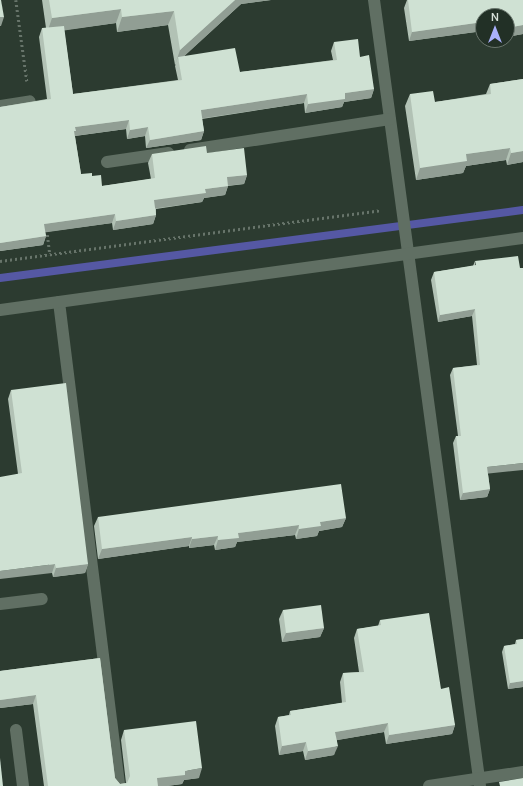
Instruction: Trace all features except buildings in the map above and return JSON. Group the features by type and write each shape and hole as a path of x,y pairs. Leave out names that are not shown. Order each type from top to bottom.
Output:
{"street":[{"path":"374,0 480,782"},
{"path":"0,106 30,101"},
{"path":"108,162 390,119"},
{"path":"0,310 409,255 523,238"},
{"path":"59,302 119,786"},
{"path":"0,604 42,599"},
{"path":"16,730 22,786"},
{"path":"429,786 480,782 523,772"}],"path":[{"path":"16,0 30,101"},
{"path":"0,261 401,207"},
{"path":"46,224 50,255"}],"waterway":[{"path":"0,278 523,210"}]}
